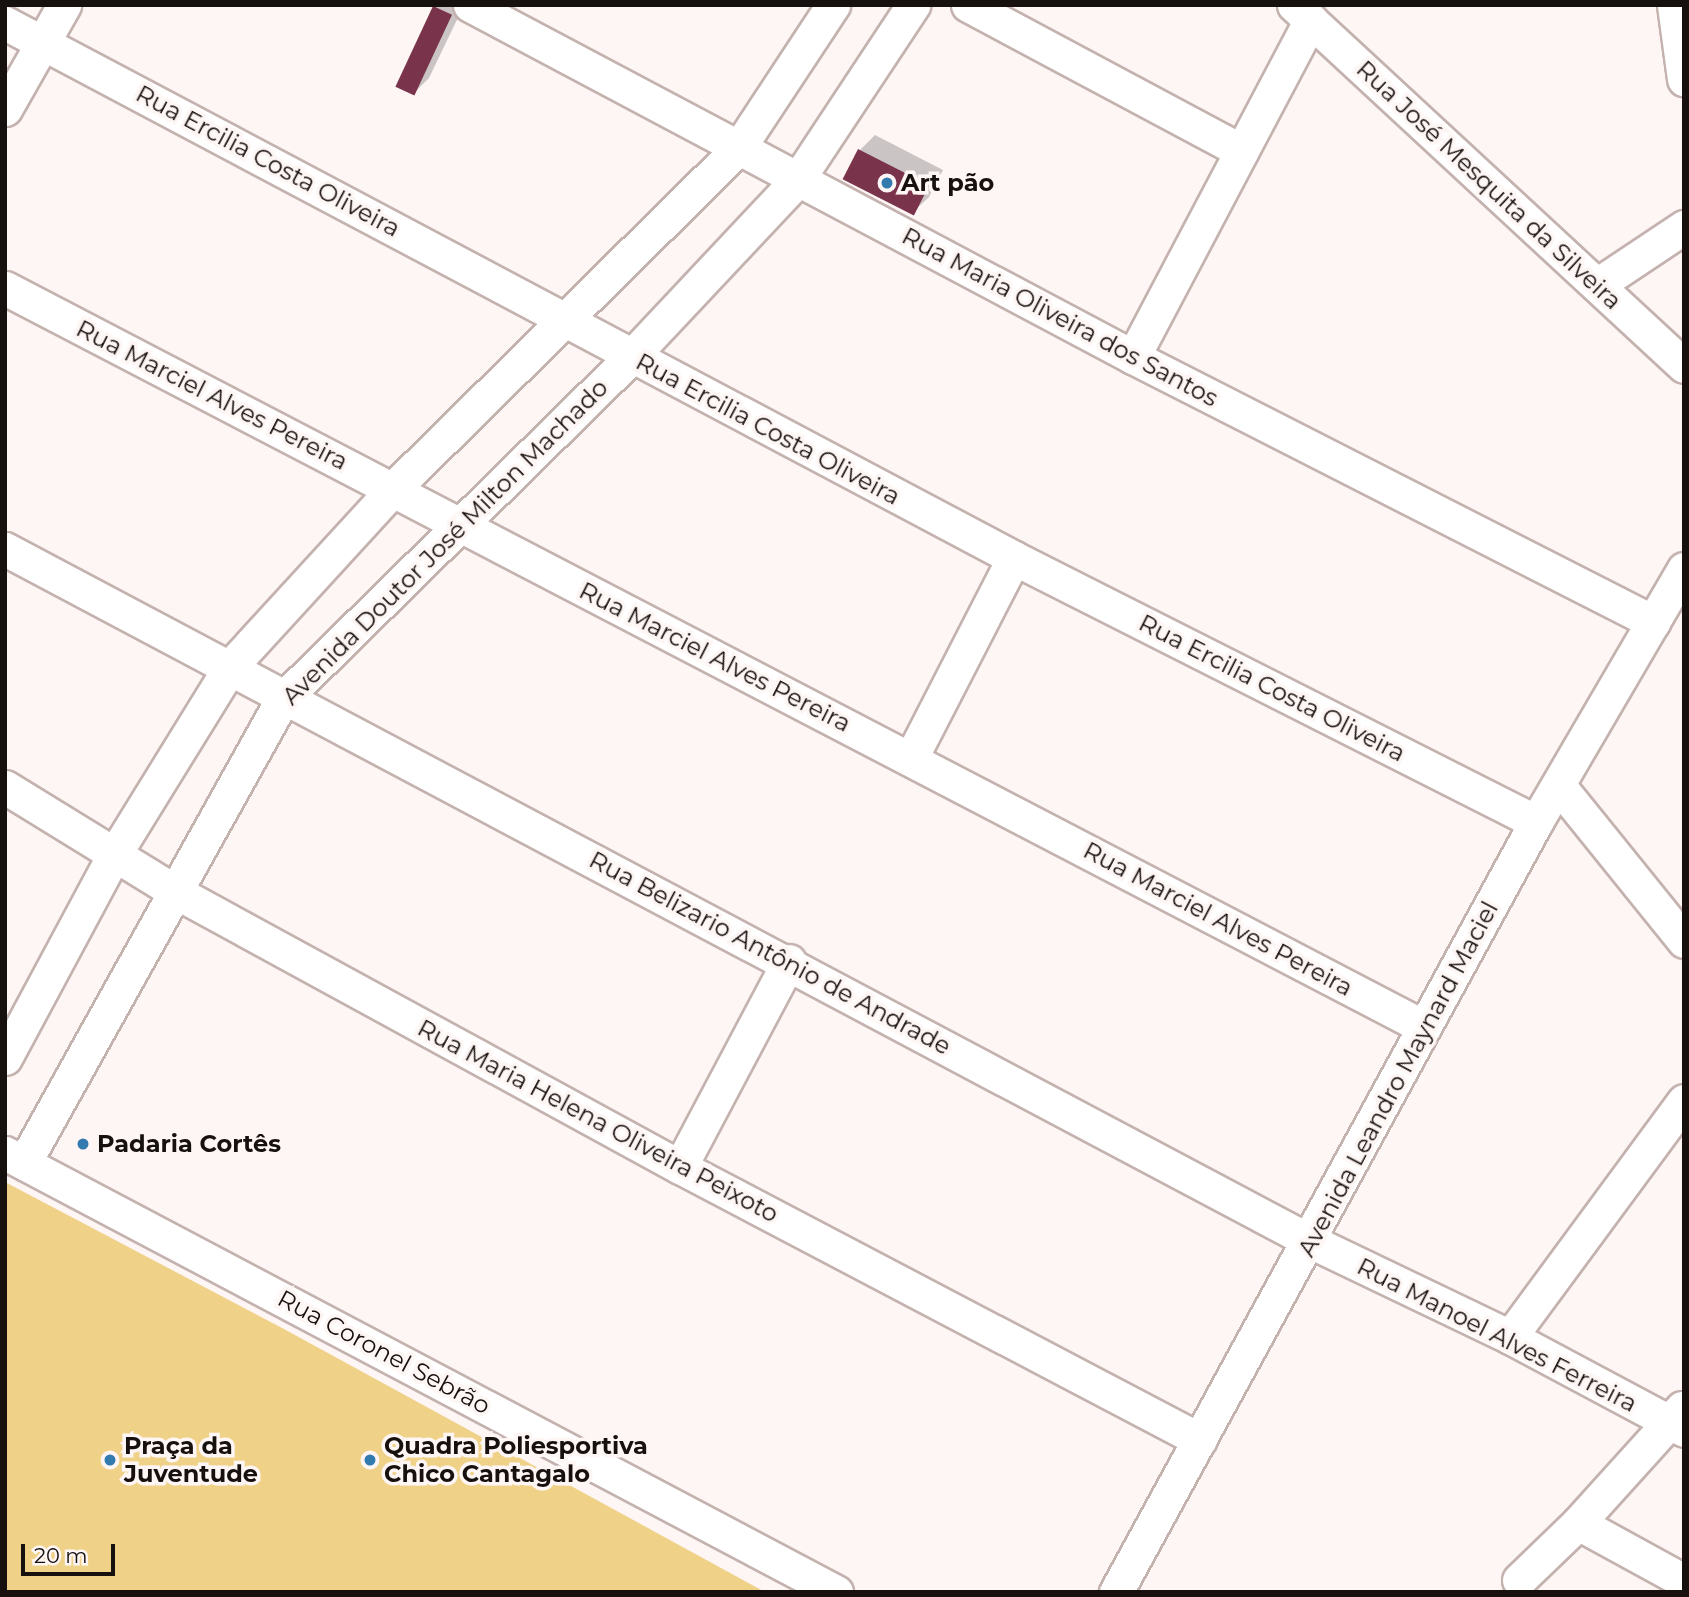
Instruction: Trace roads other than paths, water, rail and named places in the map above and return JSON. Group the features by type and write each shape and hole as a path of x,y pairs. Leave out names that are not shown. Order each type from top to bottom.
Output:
{"street":[{"path":"5,109 64,5"},
{"name":"Rua Maria Oliveira dos Santos","path":"470,5 1133,356 1653,622"},
{"path":"5,1058 114,855 230,667 393,489 564,317 738,149 833,5"},
{"name":"Avenida Doutor José Milton Machado","path":"15,1158 176,892 282,700 631,357 798,179 913,5"},
{"path":"968,5 1242,151"},
{"path":"1674,5 1684,79"},
{"path":"1133,356 1242,151 1303,12"},
{"name":"Rua José Mesquita da Silveira","path":"1303,12 1684,366"},
{"name":"Rua Ercilia Costa Oliveira","path":"5,23 564,317 631,357 1014,558 1536,822"},
{"path":"1597,285 1684,227"},
{"name":"Rua Marciel Alves Pereira","path":"9,297 393,489 457,526 911,758 1424,1027"},
{"name":"Rua Belizario Antônio de Andrade","path":"5,549 230,667 282,700 789,961 1310,1241"},
{"path":"911,758 1014,558"},
{"name":"Avenida Leandro Maynard Maciel","path":"1116,1592 1310,1241 1536,822 1684,569"},
{"path":"1559,786 1684,941"},
{"name":"Rua Maria Helena Oliveira Peixoto","path":"5,787 176,892 680,1167 1200,1440"},
{"path":"680,1167 789,961"},
{"path":"1510,1337 1684,1101"},
{"name":"Rua Coronel Sebrão","path":"15,1158 836,1592"},
{"name":"Rua Manoel Alves Ferreira","path":"1310,1241 1678,1420"},
{"path":"1519,1580 1678,1420"},
{"path":"1578,1523 1684,1581"}],"place":[{"name":"Art pão","path":"887,183"},
{"name":"Padaria Cortês","path":"83,1144"},
{"name":"Praça da Juventude","path":"110,1460"},
{"name":"Quadra Poliesportiva Chico Cantagalo","path":"370,1460"}]}
